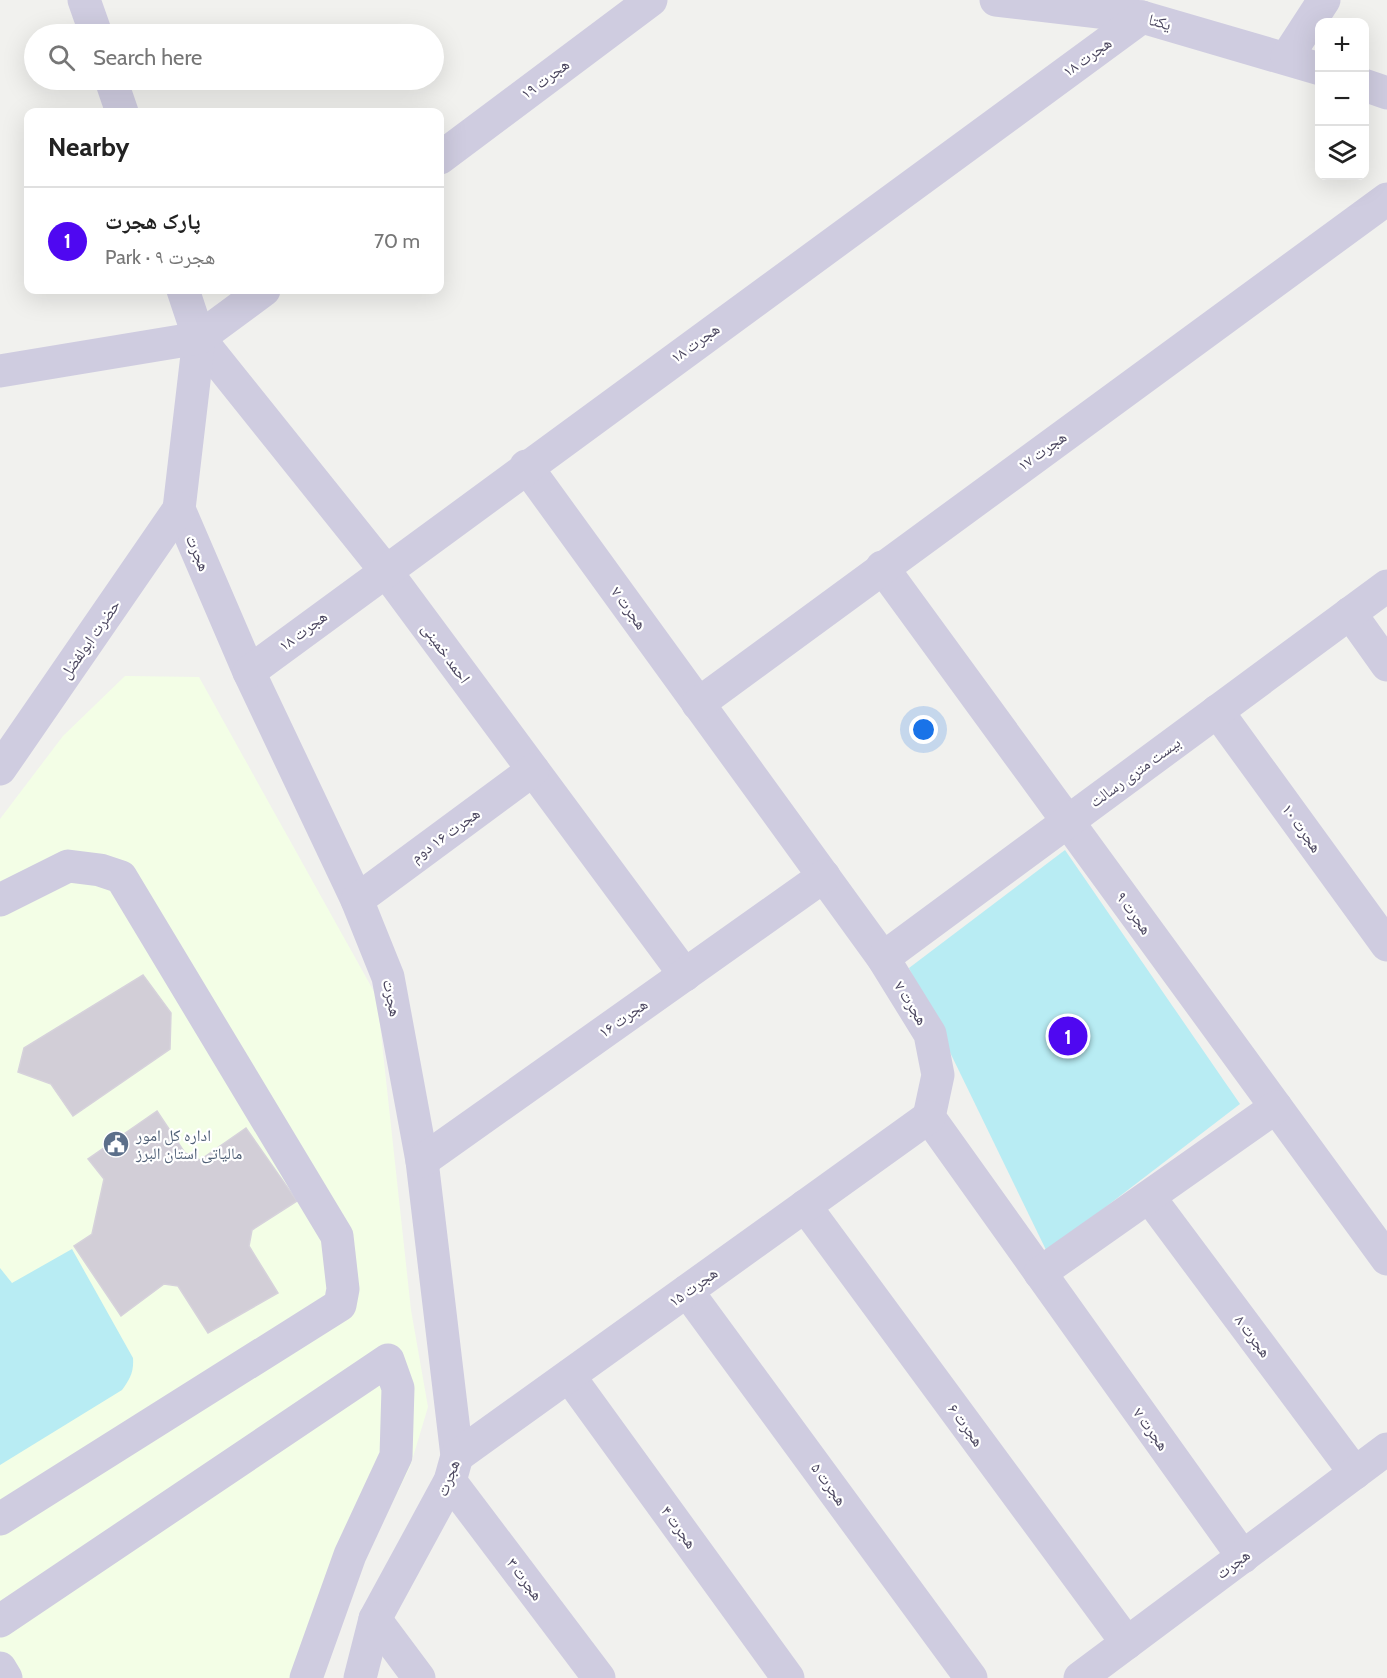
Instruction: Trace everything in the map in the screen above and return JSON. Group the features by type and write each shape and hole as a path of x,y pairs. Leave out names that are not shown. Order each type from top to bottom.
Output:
{"street":[{"path":"84,0 92,24"},
{"name":"هجرت ۱۹","path":"444,155 651,0"},
{"name":"یکتا","path":"996,0 1142,17 1287,57 1315,67"},
{"path":"1287,57 1324,0"},
{"name":"هجرت ۱۸","path":"249,672 526,466 1142,17"},
{"path":"1369,86 1387,93"},
{"path":"114,90 121,108"},
{"name":"هجرت ۱۷","path":"698,704 1387,199"},
{"path":"184,294 199,338"},
{"path":"0,371 199,338 259,294"},
{"name":"هجرت","path":"199,338 179,509 249,672 357,900 388,976 422,1161 454,1468 375,1619 360,1678"},
{"name":"احمد خمینی","path":"199,338 385,570 684,975"},
{"name":"هجرت ۷","path":"526,466 883,958 930,1034 938,1075 928,1117 1243,1557"},
{"name":"حضرت ابولفضل","path":"0,769 179,509"},
{"name":"هجرت ۹","path":"882,567 1387,1259"},
{"name":"بیست متری رسالت","path":"883,958 1387,586"},
{"path":"1350,613 1387,665"},
{"name":"هجرت ۱۰","path":"1217,711 1387,945"},
{"name":"هجرت ۱۶ دوم","path":"357,900 533,770"},
{"path":"0,900 68,866 100,870 122,877 336,1236 343,1289 340,1305 0,1519"},
{"name":"هجرت ۱۶","path":"422,1161 824,876"},
{"path":"1040,1273 1150,1198 1276,1107"},
{"name":"هجرت ۱۵","path":"454,1468 569,1376 928,1117"},
{"name":"هجرت ۸","path":"1150,1198 1355,1473"},
{"name":"هجرت ۶","path":"805,1206 1127,1643"},
{"name":"هجرت ۵","path":"687,1291 971,1678"},
{"path":"0,1621 388,1360 398,1388 396,1456 350,1555 306,1678"},
{"name":"هجرت ۴","path":"569,1376 788,1678"},
{"name":"هجرت","path":"1080,1678 1387,1449"},
{"name":"هجرت ۳","path":"454,1468 599,1678"},
{"path":"375,1619 418,1678"},
{"path":"0,1668 6,1678"}],"shaded area":[{"name":"اداره کل امور مالیاتی استان البرز","path":"125,676 199,677 377,997 411,1310 428,1407 410,1467 361,1566 320,1678 0,1678 0,819 63,736"},
{"path":"1065,850 1240,1104 1047,1252 909,968"},
{"path":"72,1249 133,1358 131,1375 122,1390 0,1465 0,1268 12,1283"}],"building":[{"path":"143,975 171,1013 170,1049 73,1116 51,1084 18,1072 24,1048"},
{"path":"157,1111 185,1153 200,1160 246,1128 297,1201 252,1230 249,1246 278,1293 208,1333 178,1286 164,1284 121,1316 74,1246 92,1234 104,1179 88,1159"}],"place":[{"name":"پارک هجرت","path":"1068,1036"},
{"name":"اداره کل امور مالیاتی استان البرز","path":"116,1144"}]}
